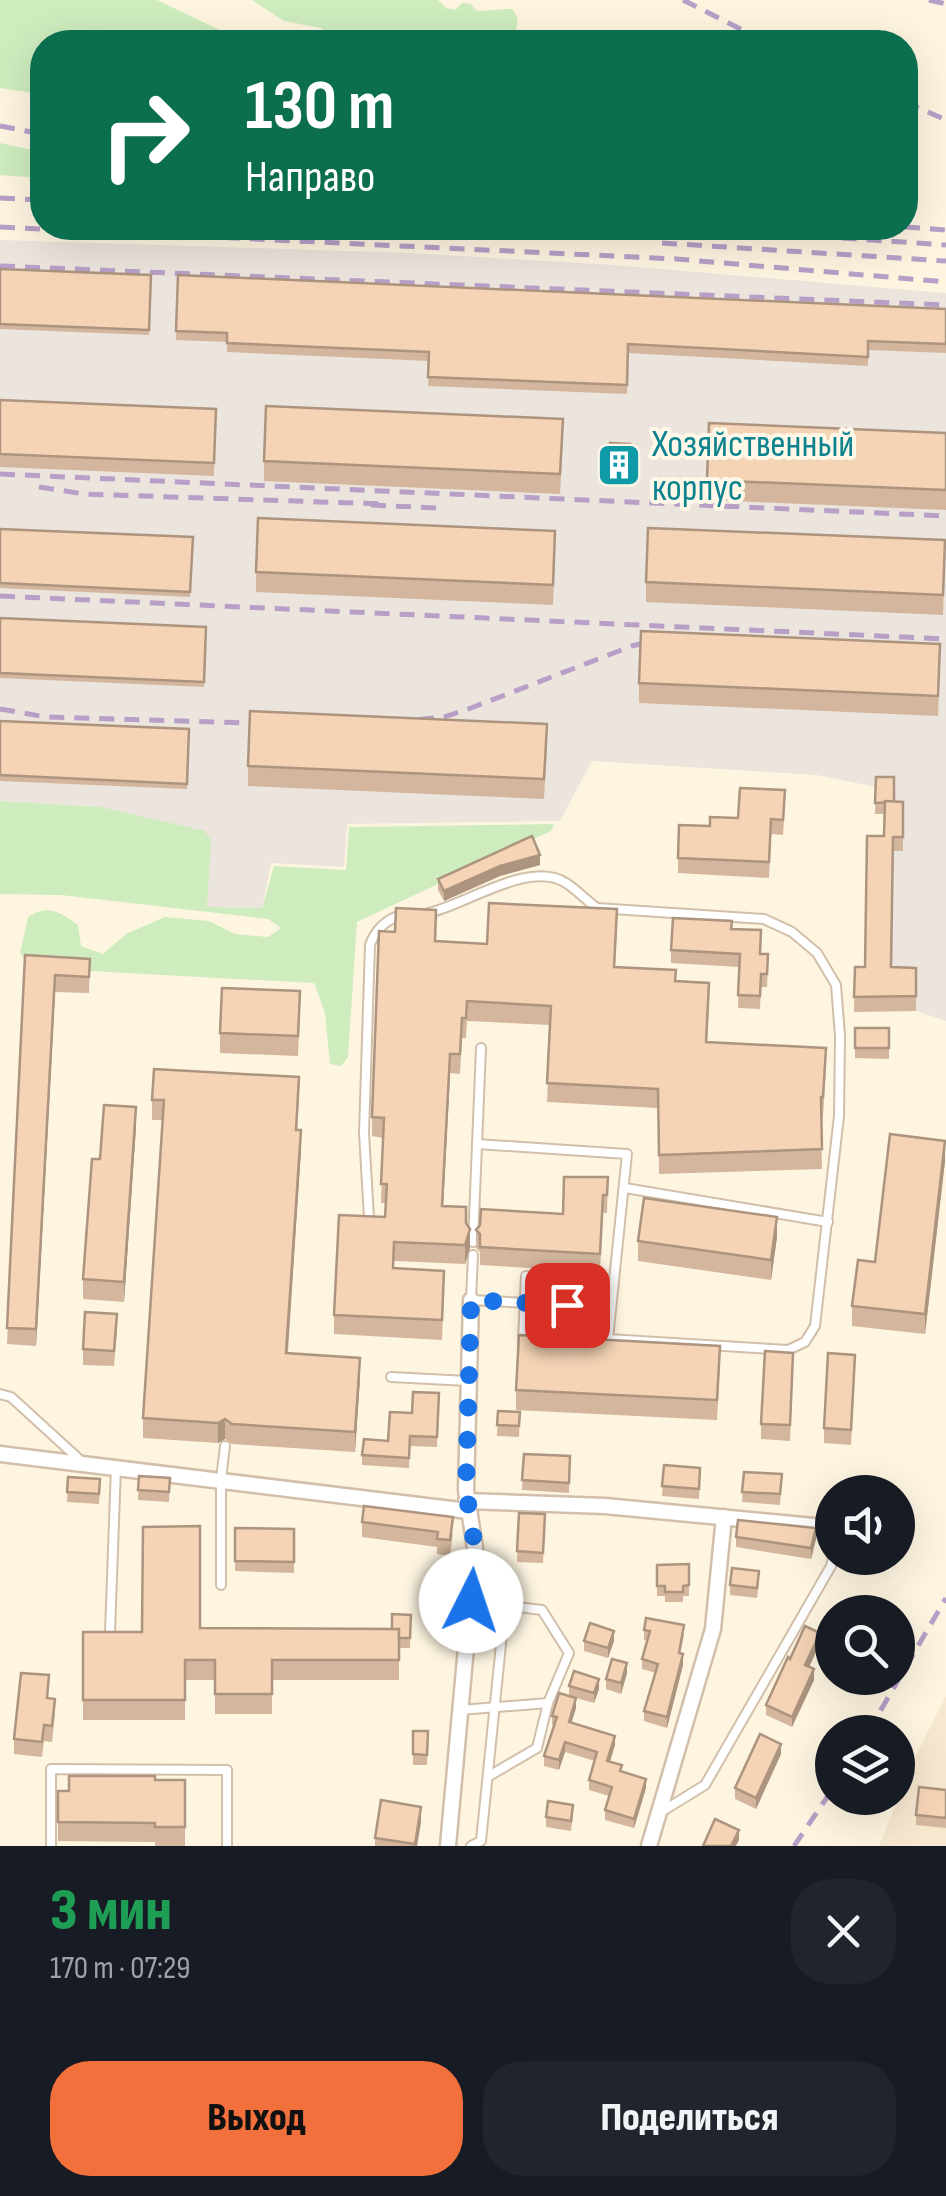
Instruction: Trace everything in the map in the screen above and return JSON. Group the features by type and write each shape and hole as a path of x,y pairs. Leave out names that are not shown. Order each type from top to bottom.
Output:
{"street":[{"path":"448,1846 475,1548 467,1506 471,1300"},
{"path":"0,1454 467,1506 605,1506 815,1527"},
{"path":"648,1846 713,1628 724,1517"}],"lane":[{"path":"369,1218 364,1133 370,945 380,928 397,916 433,912 518,878 544,876 566,882 597,908 764,919 792,932 817,953 836,985 839,1116 815,1326 805,1342 788,1350 608,1340 627,1154 477,1144"},
{"path":"474,1242 481,1048"},
{"path":"626,1188 828,1222"},
{"path":"473,1255 471,1300 567,1305"},
{"path":"522,1348 526,1276"},
{"path":"565,1350 568,1280"},
{"path":"390,1376 468,1380"},
{"path":"0,1394 11,1397 83,1463"},
{"path":"221,1585 221,1479 226,1446"},
{"path":"110,1632 116,1467"},
{"path":"658,1814 705,1785 827,1575"},
{"path":"471,1601 542,1610 569,1653 548,1703 537,1748 488,1776"},
{"path":"471,1846 481,1841 505,1605"},
{"path":"460,1710 548,1703"},
{"path":"51,1846 51,1769 227,1770 226,1846"}],"shaded area":[{"path":"0,240 411,253 613,265 946,293 946,1021 916,1011 865,967 884,851 885,814 876,787 816,775 592,761 560,821 347,824 344,867 271,863 262,908 206,907 211,841 101,807 0,801"},
{"path":"946,1696 946,1846 879,1846 892,1815 915,1815 917,1753"}],"green space":[{"path":"0,0 157,0 220,30 30,30 30,92 0,88"},
{"path":"252,0 438,0 455,10 462,3 471,4 477,11 512,9 517,18 515,30 323,30 284,21"},
{"path":"0,143 30,149 30,177 0,175"},
{"path":"0,801 101,807 205,831 211,841 207,907 262,908 274,866 346,870 349,827 554,824 551,831 357,922 348,1057 341,1066 330,1064 325,1013 314,983 35,968 20,953 28,917 48,910 78,925 81,946 103,954 126,934 165,917 209,921 235,934 268,937 281,928 268,919 61,895 0,894"}],"building":[{"path":"0,269 151,275 149,330 0,324"},
{"path":"178,275 946,309 946,344 868,341 868,357 628,344 627,385 428,377 429,352 227,343 227,333 176,331"},
{"path":"0,400 216,409 214,463 0,454"},
{"path":"266,406 563,419 560,474 264,461"},
{"path":"709,423 946,433 946,490 707,480"},
{"name":"Хозяйственный корпус","path":"610,443 630,444 629,477 608,476"},
{"path":"258,518 555,531 553,585 256,572"},
{"path":"648,528 945,540 943,595 646,582"},
{"path":"0,529 193,537 190,592 0,583"},
{"path":"0,618 206,627 204,682 0,673"},
{"path":"641,631 940,644 938,696 639,683"},
{"path":"250,711 547,724 544,779 248,766"},
{"path":"0,721 189,729 187,784 0,775"},
{"path":"876,777 894,777 894,802 875,803"},
{"path":"740,788 785,790 783,820 771,819 769,862 678,858 679,825 710,826 710,817 738,818"},
{"path":"885,801 903,802 903,837 893,837 891,967 916,968 916,996 854,997 855,967 865,967 867,836 884,836"},
{"path":"532,836 540,855 500,866 444,891 438,879"},
{"path":"489,903 617,909 614,967 676,970 675,981 709,983 706,1042 826,1048 821,1097 822,1149 659,1155 658,1089 547,1083 551,1006 467,1001 460,1054 450,1054 442,1206 466,1207 470,1229 465,1245 394,1242 393,1268 444,1271 442,1320 334,1315 339,1215 385,1217 387,1184 381,1184 384,1118 372,1117 379,931 395,932 396,908 436,910 435,941 487,944"},
{"path":"673,918 732,921 731,929 761,930 760,954 768,954 767,974 761,974 760,996 738,995 740,954 671,950"},
{"path":"25,955 90,959 89,977 55,975 36,1329 7,1328"},
{"path":"222,988 300,991 298,1036 220,1033"},
{"path":"855,1028 889,1028 889,1048 855,1048"},
{"path":"154,1069 299,1077 296,1130 301,1130 286,1353 360,1358 355,1432 232,1424 225,1419 218,1423 143,1418 164,1100 152,1100"},
{"path":"104,1105 136,1107 124,1282 83,1279 92,1159 100,1159"},
{"path":"890,1134 945,1141 925,1314 852,1306 858,1260 875,1262"},
{"path":"564,1177 608,1177 607,1195 603,1195 600,1254 480,1247 476,1230 481,1209 563,1214"},
{"path":"644,1198 777,1217 771,1260 638,1241"},
{"path":"85,1312 117,1314 114,1351 83,1349"},
{"path":"519,1335 720,1346 717,1400 516,1390"},
{"path":"765,1351 793,1353 790,1425 761,1424"},
{"path":"828,1353 855,1355 851,1430 824,1428"},
{"path":"413,1392 439,1393 437,1437 410,1436 409,1458 362,1455 364,1439 388,1441 390,1412 412,1413"},
{"path":"498,1411 520,1412 519,1426 497,1425"},
{"path":"524,1454 570,1456 569,1483 522,1480"},
{"path":"664,1465 700,1468 699,1489 662,1486"},
{"path":"744,1472 782,1474 780,1494 742,1492"},
{"path":"139,1476 170,1478 169,1492 138,1490"},
{"path":"68,1477 100,1479 99,1494 67,1492"},
{"path":"364,1506 453,1517 450,1540 437,1539 438,1532 362,1522"},
{"path":"519,1513 545,1514 543,1553 517,1551"},
{"path":"738,1520 815,1528 811,1548 736,1537"},
{"path":"200,1526 200,1628 399,1629 399,1660 272,1660 272,1694 215,1694 215,1660 185,1660 185,1700 83,1700 83,1632 142,1632 143,1527"},
{"path":"235,1528 294,1529 294,1562 235,1561"},
{"path":"689,1564 689,1585 683,1586 683,1592 665,1592 665,1586 657,1586 657,1565"},
{"path":"732,1568 759,1571 757,1588 730,1585"},
{"path":"392,1614 411,1615 410,1638 399,1638 399,1629 392,1629"},
{"path":"646,1618 684,1625 679,1653 683,1654 667,1717 644,1711 658,1664 642,1659 650,1631 644,1630"},
{"path":"590,1623 614,1631 608,1648 584,1641"},
{"path":"805,1626 815,1631 815,1644 805,1665 814,1669 792,1717 766,1705"},
{"path":"612,1659 627,1663 621,1683 606,1679"},
{"path":"574,1671 599,1679 594,1693 569,1686"},
{"path":"21,1673 49,1675 47,1698 55,1699 52,1726 44,1725 42,1742 14,1739"},
{"path":"559,1693 576,1698 569,1722 615,1736 607,1761 622,1765 620,1771 646,1779 634,1819 605,1810 612,1787 589,1780 597,1752 565,1742 559,1760 544,1756 557,1717 552,1716"},
{"path":"413,1731 428,1731 427,1755 413,1754"},
{"path":"760,1734 781,1744 756,1798 735,1788"},
{"path":"69,1776 185,1780 185,1827 58,1822 58,1791 69,1791"},
{"path":"919,1787 946,1790 946,1818 916,1815"},
{"path":"381,1800 421,1807 415,1844 375,1838"},
{"path":"548,1801 573,1805 571,1821 546,1817"},
{"path":"715,1819 739,1830 731,1846 703,1846"}],"railway":[{"path":"683,0 742,30"},
{"path":"929,0 946,4"},
{"path":"918,108 946,120"},
{"path":"0,126 30,132"},
{"path":"0,198 30,199"},
{"path":"0,227 30,228"},
{"path":"918,228 946,230"},
{"path":"275,240 677,259 946,282"},
{"path":"871,240 946,245"},
{"path":"662,243 946,261"},
{"path":"0,266 946,305"},
{"path":"0,474 946,516"},
{"path":"39,487 84,494 384,504"},
{"path":"371,505 436,508"},
{"path":"0,596 946,639"},
{"path":"394,722 444,717 632,646 669,637"},
{"path":"0,709 46,717 279,724"},
{"path":"878,1715 946,1598"},
{"path":"794,1846 815,1815"}],"place":[{"name":"Хозяйственный корпус","path":"619,465"}],"route":[{"path":"471,1601 475,1548 466,1501 471,1300 567,1305"}]}
